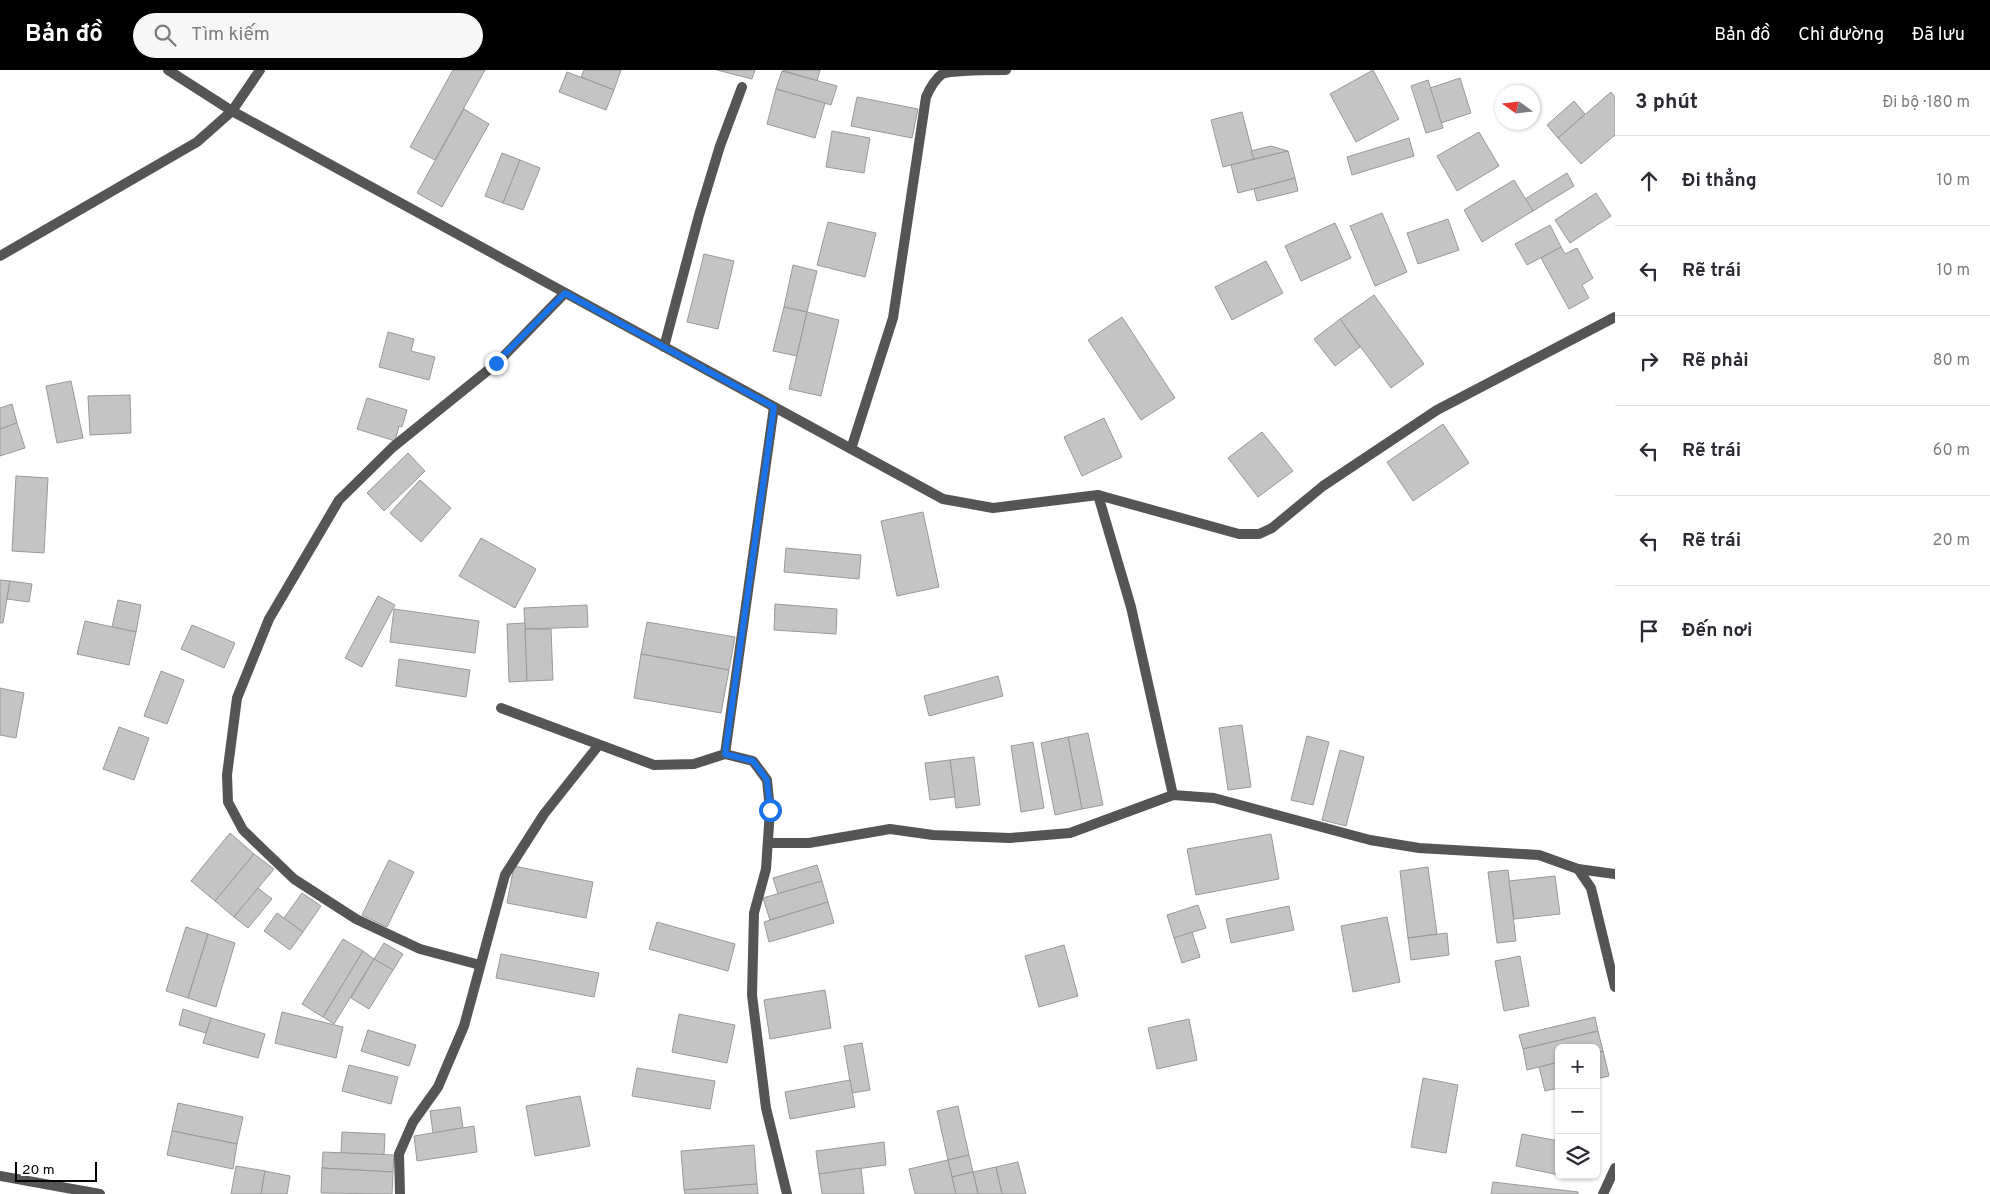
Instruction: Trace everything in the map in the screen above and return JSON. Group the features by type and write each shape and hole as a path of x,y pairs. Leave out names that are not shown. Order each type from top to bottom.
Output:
{"street":[{"path":"168,70 232,111 943,499 993,508 1098,495 1239,534 1259,534 1272,528 1323,486 1437,410 1615,317"},
{"path":"0,256 197,142 232,111 260,70"},
{"path":"851,449 893,318 926,97 933,83 944,73 1006,70"},
{"path":"664,347 699,215 720,146 742,87"},
{"path":"480,965 420,949 356,919 294,879 243,830 228,802 227,775 236,698 269,619 339,500 393,447 496,363 565,293"},
{"path":"725,754 774,407"},
{"path":"1098,495 1130,607 1173,796"},
{"path":"501,708 654,766 694,764 725,754 753,761 767,780 770,810 768,843 766,869 754,914 752,995 766,1108 787,1194"},
{"path":"400,1194 399,1154 413,1122 438,1087 464,1026 504,875 544,814 598,746"},
{"path":"768,843 808,844 890,829 933,835 1010,838 1070,833 1173,796 1214,798 1378,841 1419,848 1539,855 1578,869 1615,874"},
{"path":"1578,869 1591,888 1615,987"},
{"path":"1603,1194 1615,1168"},
{"path":"0,1176 100,1194"}],"building":[{"path":"453,70 485,70 435,160 410,147"},
{"path":"584,70 621,70 614,90 581,77"},
{"path":"717,70 755,70 752,79"},
{"path":"782,70 820,70 817,81"},
{"path":"1373,70 1399,119 1356,142 1330,94"},
{"path":"782,71 837,86 831,105 776,89"},
{"path":"567,72 614,90 606,110 559,92"},
{"path":"1460,78 1471,113 1441,123 1430,88"},
{"path":"1428,80 1443,128 1426,133 1411,86"},
{"path":"776,89 825,103 815,138 767,124"},
{"path":"1611,92 1615,97 1615,135 1581,164 1558,138"},
{"path":"857,97 918,109 912,138 851,126"},
{"path":"1574,101 1585,114 1558,138 1547,125"},
{"path":"464,109 489,124 442,207 417,193"},
{"path":"1242,112 1254,159 1223,167 1211,120"},
{"path":"832,131 870,138 864,173 826,167"},
{"path":"1479,132 1499,166 1457,191 1437,156"},
{"path":"1409,138 1414,156 1352,175 1347,157"},
{"path":"1271,146 1288,151 1254,159 1251,151"},
{"path":"1288,151 1295,178 1238,193 1231,165"},
{"path":"502,153 520,160 503,203 485,196"},
{"path":"520,160 540,168 523,210 503,203"},
{"path":"1567,173 1574,186 1533,211 1525,199"},
{"path":"1295,178 1298,191 1257,201 1254,189"},
{"path":"1514,180 1533,211 1482,242 1464,210"},
{"path":"1596,193 1611,216 1570,243 1555,220"},
{"path":"1382,213 1407,272 1375,286 1350,226"},
{"path":"1448,219 1459,250 1418,264 1407,233"},
{"path":"828,222 876,233 865,277 817,265"},
{"path":"1335,223 1351,258 1301,281 1285,246"},
{"path":"1550,225 1561,247 1527,265 1515,244"},
{"path":"1561,247 1565,254 1577,248 1593,278 1582,285 1589,298 1569,309 1541,258"},
{"path":"704,254 734,261 718,329 687,322"},
{"path":"1266,261 1283,293 1232,320 1215,287"},
{"path":"793,265 817,271 807,312 784,307"},
{"path":"1374,295 1424,364 1391,388 1340,319"},
{"path":"784,307 807,312 797,356 773,351"},
{"path":"807,312 839,320 821,396 789,389"},
{"path":"1122,317 1175,398 1141,420 1088,340"},
{"path":"1340,319 1360,347 1335,366 1314,339"},
{"path":"388,332 414,339 411,351 435,357 429,380 379,367"},
{"path":"71,381 83,438 57,443 46,386"},
{"path":"130,395 131,433 90,435 88,396"},
{"path":"367,398 407,410 402,427 399,426 395,441 357,429"},
{"path":"12,404 17,423 0,429 0,408"},
{"path":"1104,418 1122,457 1082,476 1064,437"},
{"path":"17,423 25,448 0,456 0,429"},
{"path":"1443,424 1469,463 1413,501 1387,462"},
{"path":"1262,432 1293,471 1258,497 1228,458"},
{"path":"408,453 425,471 384,511 367,493"},
{"path":"16,476 48,478 44,553 12,551"},
{"path":"420,480 451,508 421,542 390,513"},
{"path":"923,512 939,587 897,596 881,521"},
{"path":"481,538 536,569 515,608 459,576"},
{"path":"786,548 861,555 859,579 784,572"},
{"path":"0,580 10,581 3,623 0,623"},
{"path":"10,581 32,584 29,602 7,599"},
{"path":"378,596 395,605 362,667 345,658"},
{"path":"118,600 141,605 136,632 112,627"},
{"path":"775,604 837,609 836,634 774,630"},
{"path":"587,605 588,627 525,629 524,608"},
{"path":"394,609 479,621 475,653 390,642"},
{"path":"85,621 136,632 129,665 77,654"},
{"path":"647,622 735,637 729,670 641,654"},
{"path":"525,623 527,681 509,682 507,624"},
{"path":"192,625 235,643 224,668 181,649"},
{"path":"525,629 551,629 553,680 527,681"},
{"path":"641,654 729,670 721,713 634,698"},
{"path":"399,659 470,670 466,697 396,686"},
{"path":"161,671 184,680 167,724 144,716"},
{"path":"998,676 1003,696 929,716 924,696"},
{"path":"0,688 24,693 16,738 0,735"},
{"path":"1242,725 1251,787 1228,790 1219,728"},
{"path":"119,727 149,738 134,780 103,769"},
{"path":"1088,733 1103,805 1082,809 1068,737"},
{"path":"1307,736 1329,742 1313,805 1291,800"},
{"path":"1068,737 1082,809 1055,815 1041,743"},
{"path":"1033,742 1044,808 1021,812 1011,746"},
{"path":"1340,750 1364,757 1346,826 1322,820"},
{"path":"974,757 980,805 956,808 950,760"},
{"path":"950,760 955,797 930,800 925,763"},
{"path":"230,833 254,854 215,901 191,881"},
{"path":"1271,834 1279,879 1196,895 1187,849"},
{"path":"254,854 274,869 234,917 215,901"},
{"path":"389,860 414,872 387,927 362,915"},
{"path":"817,865 822,881 778,894 773,878"},
{"path":"514,866 593,882 586,918 507,903"},
{"path":"1428,867 1437,934 1408,938 1400,871"},
{"path":"1508,870 1516,941 1497,943 1488,872"},
{"path":"1555,876 1560,914 1514,919 1509,881"},
{"path":"822,881 828,902 770,920 763,898"},
{"path":"258,888 272,899 248,928 234,917"},
{"path":"302,893 321,906 303,932 284,918"},
{"path":"828,902 834,923 769,942 764,922"},
{"path":"1198,905 1206,928 1174,938 1167,915"},
{"path":"1289,906 1294,930 1231,943 1226,919"},
{"path":"277,913 303,932 290,950 264,931"},
{"path":"1387,917 1400,982 1353,992 1341,926"},
{"path":"657,922 735,944 728,971 649,949"},
{"path":"186,927 208,934 188,998 166,991"},
{"path":"1192,932 1200,957 1182,963 1174,938"},
{"path":"1447,933 1449,955 1411,960 1408,938"},
{"path":"208,934 235,943 216,1007 188,998"},
{"path":"343,939 363,951 323,1017 302,1004"},
{"path":"384,943 403,954 393,970 374,959"},
{"path":"1064,945 1078,996 1039,1007 1025,956"},
{"path":"363,951 374,959 334,1024 323,1017"},
{"path":"501,954 599,973 594,997 496,978"},
{"path":"1520,956 1529,1006 1504,1011 1495,961"},
{"path":"374,959 393,970 369,1009 351,998"},
{"path":"825,990 831,1028 770,1039 764,1000"},
{"path":"183,1009 211,1018 206,1033 179,1025"},
{"path":"282,1012 343,1027 336,1058 275,1043"},
{"path":"679,1014 735,1025 727,1063 672,1052"},
{"path":"1595,1017 1598,1031 1523,1049 1519,1035"},
{"path":"211,1018 265,1034 258,1058 203,1043"},
{"path":"1189,1019 1197,1060 1157,1069 1148,1028"},
{"path":"368,1030 416,1045 409,1066 361,1051"},
{"path":"1598,1031 1603,1051 1600,1052 1600,1044 1555,1044 1555,1063 1527,1070 1523,1049"},
{"path":"862,1043 870,1090 852,1093 844,1046"},
{"path":"1603,1051 1609,1076 1600,1078 1600,1052"},
{"path":"1555,1063 1555,1089 1545,1091 1539,1067"},
{"path":"349,1065 398,1077 391,1104 342,1091"},
{"path":"637,1068 715,1081 710,1109 632,1096"},
{"path":"1423,1078 1458,1085 1446,1153 1411,1147"},
{"path":"850,1080 855,1107 790,1119 785,1092"},
{"path":"580,1096 590,1146 535,1156 526,1106"},
{"path":"178,1103 243,1117 237,1144 172,1131"},
{"path":"958,1106 969,1155 948,1160 937,1111"},
{"path":"460,1107 463,1128 433,1133 430,1111"},
{"path":"474,1126 477,1152 417,1161 414,1136"},
{"path":"172,1131 237,1144 233,1169 167,1155"},
{"path":"342,1132 385,1134 384,1155 341,1153"},
{"path":"1522,1134 1555,1140 1555,1174 1516,1166"},
{"path":"884,1142 886,1165 819,1174 816,1151"},
{"path":"754,1145 757,1184 684,1190 681,1151"},
{"path":"323,1152 394,1155 393,1172 322,1168"},
{"path":"969,1155 973,1172 952,1177 948,1160"},
{"path":"948,1160 956,1194 915,1194 909,1169"},
{"path":"1018,1162 1026,1194 1002,1194 996,1167"},
{"path":"236,1166 265,1171 261,1194 231,1194"},
{"path":"996,1167 1002,1194 978,1194 973,1172"},
{"path":"322,1168 393,1172 392,1194 321,1193"},
{"path":"861,1168 864,1194 822,1194 819,1174"},
{"path":"265,1171 290,1176 287,1194 261,1194"},
{"path":"973,1172 978,1194 956,1194 952,1177"},
{"path":"1493,1182 1578,1192 1578,1194 1491,1194"},
{"path":"757,1184 758,1194 685,1194 684,1190"}],"route":[{"path":"496,363 565,293 774,407 725,754 753,761 767,780 770,810"}]}
